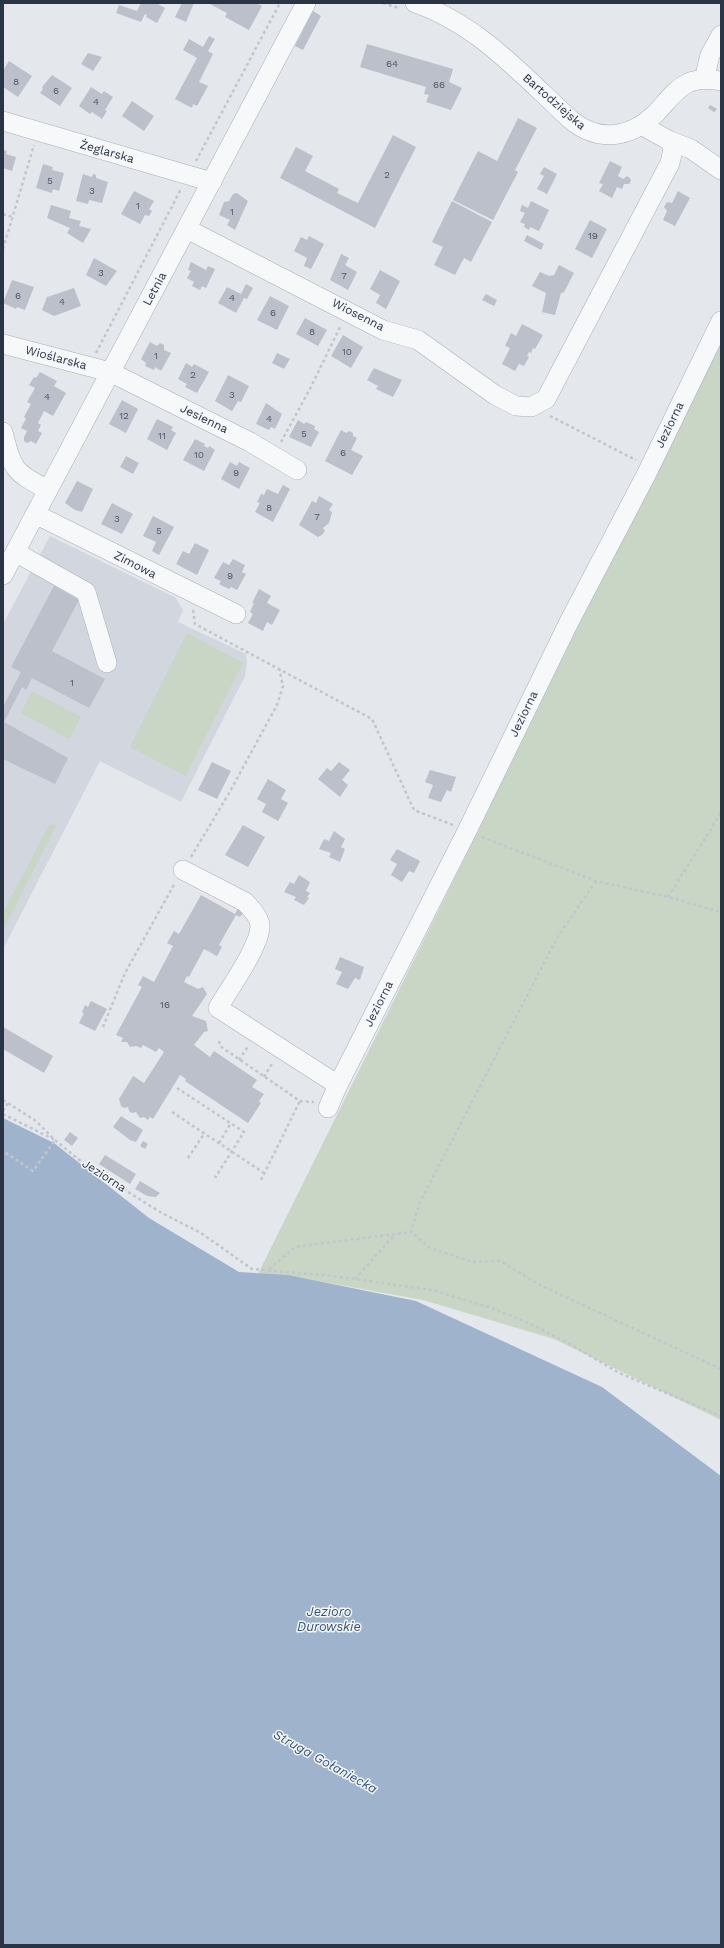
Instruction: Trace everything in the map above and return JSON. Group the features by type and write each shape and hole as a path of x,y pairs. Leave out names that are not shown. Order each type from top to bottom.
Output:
{"street":[{"name":"Letnia","path":"8,562 48,490 306,3"},
{"name":"Bartodziejska","path":"414,3 451,18 475,33 571,120 586,131 600,135 613,135 641,124 686,84 712,80"},
{"path":"712,80 710,55 721,34"},
{"name":"Żeglarska","path":"3,121 212,182"},
{"path":"641,124 670,141 691,149 721,170"},
{"path":"539,403 670,163 673,150 670,141"},
{"name":"Wiosenna","path":"187,229 348,310 383,330 418,340 495,395 516,406 539,403"},
{"name":"Jeziorna","path":"332,1098 467,831 569,622 650,467 721,321"},
{"name":"Wioślarska","path":"3,344 110,372"},
{"name":"Jesienna","path":"110,372 250,442 297,470"},
{"path":"3,432 9,455 16,470 48,490"},
{"name":"Zimowa","path":"35,514 236,614"},
{"path":"8,562 86,592 107,663"},
{"path":"183,870 245,902 253,910 260,925 257,942 218,1008 332,1098"}],"path":[{"path":"91,368 96,353 188,175 280,3"},
{"path":"3,248 38,131"},
{"path":"3,214 12,217"},
{"path":"273,456 311,387 348,310"},
{"path":"539,403 650,467"},
{"path":"190,592 195,624 372,719 414,810 596,881 668,897 721,912"},
{"path":"103,1028 125,974 183,870 228,795 277,706 283,686 279,668"},
{"path":"668,897 721,811"},
{"path":"411,1232 420,1202 557,938 596,881"},
{"path":"219,1041 220,1046 300,1101 332,1098"},
{"path":"177,1088 244,1132 215,1178"},
{"name":"Jeziorna","path":"3,1100 36,1121 54,1140 88,1167 160,1212 201,1232 252,1269 269,1269"},
{"path":"261,1180 300,1101"},
{"path":"3,1152 33,1171 54,1140 3,1112 8,1103"},
{"path":"172,1112 264,1174"},
{"path":"219,1144 231,1123"},
{"path":"188,1158 204,1134"},
{"path":"269,1269 295,1247 411,1232 430,1248 473,1262 500,1261 542,1286 721,1369"},
{"path":"355,1279 395,1234"},
{"path":"269,1269 432,1290 492,1308 544,1331 619,1374 721,1416"}],"shaded area":[{"path":"50,536 176,598 183,610 178,622 246,654 247,664 245,676 181,802 100,761 3,949 3,624"}],"green space":[{"path":"721,333 721,1420 554,1339 423,1300 290,1276 258,1274 479,829"},
{"path":"187,633 243,663 186,776 130,747"},
{"path":"32,691 81,717 69,739 21,713"},
{"path":"50,823 56,826 3,930 3,913"}],"water":[{"name":"Jezioro Durowskie","path":"3,1118 54,1143 149,1218 239,1272 288,1275 416,1301 602,1387 721,1476 721,1945 3,1945"}],"building":[{"path":"141,3 156,3 165,8 157,23 146,17 147,15 145,14 141,22 116,13 119,5 137,11"},
{"path":"182,3 194,3 186,22 175,17"},
{"path":"208,3 256,3 262,6 249,30 225,17 227,13"},
{"path":"313,11 321,16 303,50 295,46"},
{"path":"209,36 215,39 208,51 213,54 199,82 208,86 197,106 193,104 192,108 175,99 197,58 183,50 189,39 203,47"},
{"path":"367,44 453,69 449,82 462,88 451,110 426,102 429,95 424,94 426,87 360,67"},
{"path":"88,53 102,57 93,71 81,64"},
{"path":"9,61 32,76 18,97 3,87 3,71"},
{"path":"52,75 72,88 60,106 40,93 43,89 42,87"},
{"path":"91,87 102,94 104,91 113,97 105,110 107,111 102,119 92,112 90,114 79,106"},
{"path":"132,101 154,116 144,131 122,116"},
{"path":"710,105 717,109 714,112 708,108"},
{"path":"518,118 537,128 515,170 518,172 493,220 453,200 478,151 497,161"},
{"path":"393,135 416,147 375,228 280,178 296,147 313,156 305,171 339,189 337,193 358,203"},
{"path":"3,150 7,151 6,154 16,157 12,171 3,168"},
{"path":"610,161 622,167 618,176 623,179 627,176 631,181 629,184 624,184 622,189 617,187 612,198 599,191 603,184 599,183"},
{"path":"43,164 53,167 52,170 64,173 59,191 53,189 52,193 36,188"},
{"path":"544,167 557,174 547,194 537,189 544,176 540,174"},
{"path":"83,174 92,177 93,174 96,175 96,178 108,182 102,203 89,200 88,204 76,201"},
{"path":"134,191 154,201 149,209 152,211 149,216 145,215 140,224 121,214"},
{"path":"678,191 690,198 675,226 663,220 667,211 664,207 667,202 672,203"},
{"path":"237,193 248,201 235,230 227,225 230,220 219,215 224,202 229,201 233,194"},
{"path":"452,201 492,222 471,262 464,258 455,275 434,265 443,247 432,242"},
{"path":"531,201 549,210 539,231 530,227 529,230 524,227 525,224 520,222 525,213 520,211 522,205 528,208"},
{"path":"51,205 71,211 69,218 81,221 79,226 91,229 83,243 67,233 70,228 47,218"},
{"path":"590,220 607,229 592,258 575,249"},
{"path":"527,235 544,244 541,250 524,241"},
{"path":"309,236 324,244 311,269 304,266 307,258 294,251 301,237 307,240"},
{"path":"341,254 349,258 345,265 357,272 348,290 330,280"},
{"path":"94,258 117,271 106,286 86,275"},
{"path":"191,262 206,270 208,266 215,269 206,288 202,286 200,290 192,286 194,282 187,278 191,271 188,270"},
{"path":"559,265 574,273 564,292 561,293 555,315 542,312 546,293 532,286 540,272 549,276 554,275"},
{"path":"380,270 400,281 386,309 376,303 380,295 370,289"},
{"path":"12,280 34,287 25,310 17,307 16,309 3,303"},
{"path":"246,284 253,288 247,299 244,298 236,313 218,303 227,287 241,294"},
{"path":"74,288 81,306 54,316 42,310 47,297"},
{"path":"486,294 497,300 494,306 482,300"},
{"path":"270,296 289,306 277,330 257,320"},
{"path":"305,318 327,330 318,346 296,334"},
{"path":"522,324 543,335 535,349 533,348 531,353 529,352 527,356 529,357 524,366 519,364 515,371 502,364 510,348 505,346 511,333 516,336"},
{"path":"343,335 363,347 351,368 331,356"},
{"path":"150,342 157,346 160,343 164,345 164,350 171,353 161,371 155,367 154,370 145,366 146,363 141,359"},
{"path":"277,353 290,359 284,369 272,363"},
{"path":"186,363 192,367 194,364 209,372 197,393 185,387 187,384 178,379"},
{"path":"374,368 402,380 393,397 376,389 378,386 367,380"},
{"path":"40,372 57,381 54,386 66,393 53,416 44,411 38,423 41,425 38,431 42,433 36,444 31,441 27,443 24,441 24,437 27,431 21,428 26,419 24,417 31,404 27,402 35,388 29,385 34,377 36,378"},
{"path":"228,375 249,386 241,402 238,401 232,411 215,401"},
{"path":"122,400 138,409 126,433 109,424"},
{"path":"266,403 282,414 275,429 271,427 269,430 256,424"},
{"path":"157,419 173,427 171,430 176,433 167,450 147,439"},
{"path":"298,420 304,424 306,422 315,426 314,429 319,432 311,447 289,437"},
{"path":"341,430 346,433 349,431 353,433 353,436 357,438 351,450 363,456 352,475 325,461"},
{"path":"195,439 205,444 204,446 208,448 209,446 215,450 204,471 183,460"},
{"path":"126,456 139,463 133,474 120,467"},
{"path":"230,462 237,466 239,462 250,468 239,489 221,479"},
{"path":"77,481 93,489 82,512 75,510 65,503"},
{"path":"283,485 290,489 273,522 255,512 260,503 257,502 261,494 264,495 267,489 278,494"},
{"path":"319,496 333,504 329,510 332,512 329,523 323,528 325,531 322,535 318,537 299,525 312,501 316,503"},
{"path":"112,503 133,514 122,534 101,524"},
{"path":"153,516 174,527 159,555 152,551 156,542 143,536"},
{"path":"195,543 209,550 197,575 176,564 183,551 189,554"},
{"path":"233,559 245,565 242,572 246,574 237,590 231,587 229,589 219,584 221,581 214,578 223,562 229,565"},
{"path":"54,586 79,600 52,651 105,679 89,708 32,678 26,690 22,687 4,722 68,758 55,784 3,759 3,707 21,672 11,667"},
{"path":"259,589 271,596 267,603 280,610 272,625 267,622 263,631 248,623 253,614 250,612 254,603 252,603"},
{"path":"212,762 231,771 217,799 198,790"},
{"path":"339,762 350,770 342,780 348,785 340,797 318,779 327,768 331,771"},
{"path":"430,770 456,777 451,792 447,790 441,802 428,798 433,785 425,782"},
{"path":"268,779 286,790 281,799 288,803 278,821 262,812 266,804 257,799"},
{"path":"243,825 265,837 248,867 225,855"},
{"path":"334,831 345,839 341,847 345,849 340,862 329,857 331,853 319,849 324,839 329,841"},
{"path":"397,849 420,861 414,873 409,871 402,882 391,875 397,864 390,860"},
{"path":"299,875 310,882 306,891 310,893 307,897 309,898 304,905 294,900 296,897 284,892 290,882 294,884"},
{"path":"201,895 235,914 238,908 244,911 240,917 236,915 219,945 222,947 217,956 204,949 189,977 187,976 184,982 198,989 203,987 207,994 192,1016 206,1021 208,1031 204,1032 194,1045 210,1057 214,1051 257,1080 252,1087 264,1094 259,1101 261,1103 248,1123 185,1081 186,1079 180,1075 153,1119 150,1117 148,1120 144,1117 140,1118 136,1112 132,1113 129,1111 128,1107 124,1108 121,1106 119,1099 133,1076 144,1083 164,1052 159,1048 156,1052 143,1045 141,1048 136,1046 130,1047 127,1042 121,1042 123,1038 116,1035 142,987 138,985 143,976 154,982 173,946 167,943 174,931 179,934"},
{"path":"340,957 364,967 360,980 355,978 348,989 336,984 342,972 335,969"},
{"path":"91,1001 107,1009 95,1031 79,1023 84,1013 82,1012 85,1005 88,1007"},
{"path":"3,1027 53,1056 44,1073 3,1049"},
{"path":"121,1116 143,1130 136,1142 130,1140 113,1127"},
{"path":"70,1132 78,1138 72,1146 64,1140"},
{"path":"143,1141 148,1144 145,1149 140,1146"},
{"path":"105,1155 136,1174 130,1184 99,1164"},
{"path":"140,1181 160,1193 156,1197 147,1196 135,1189"}],"water label":[{"name":"Struga Gołaniecka","path":"325,1762"}]}
